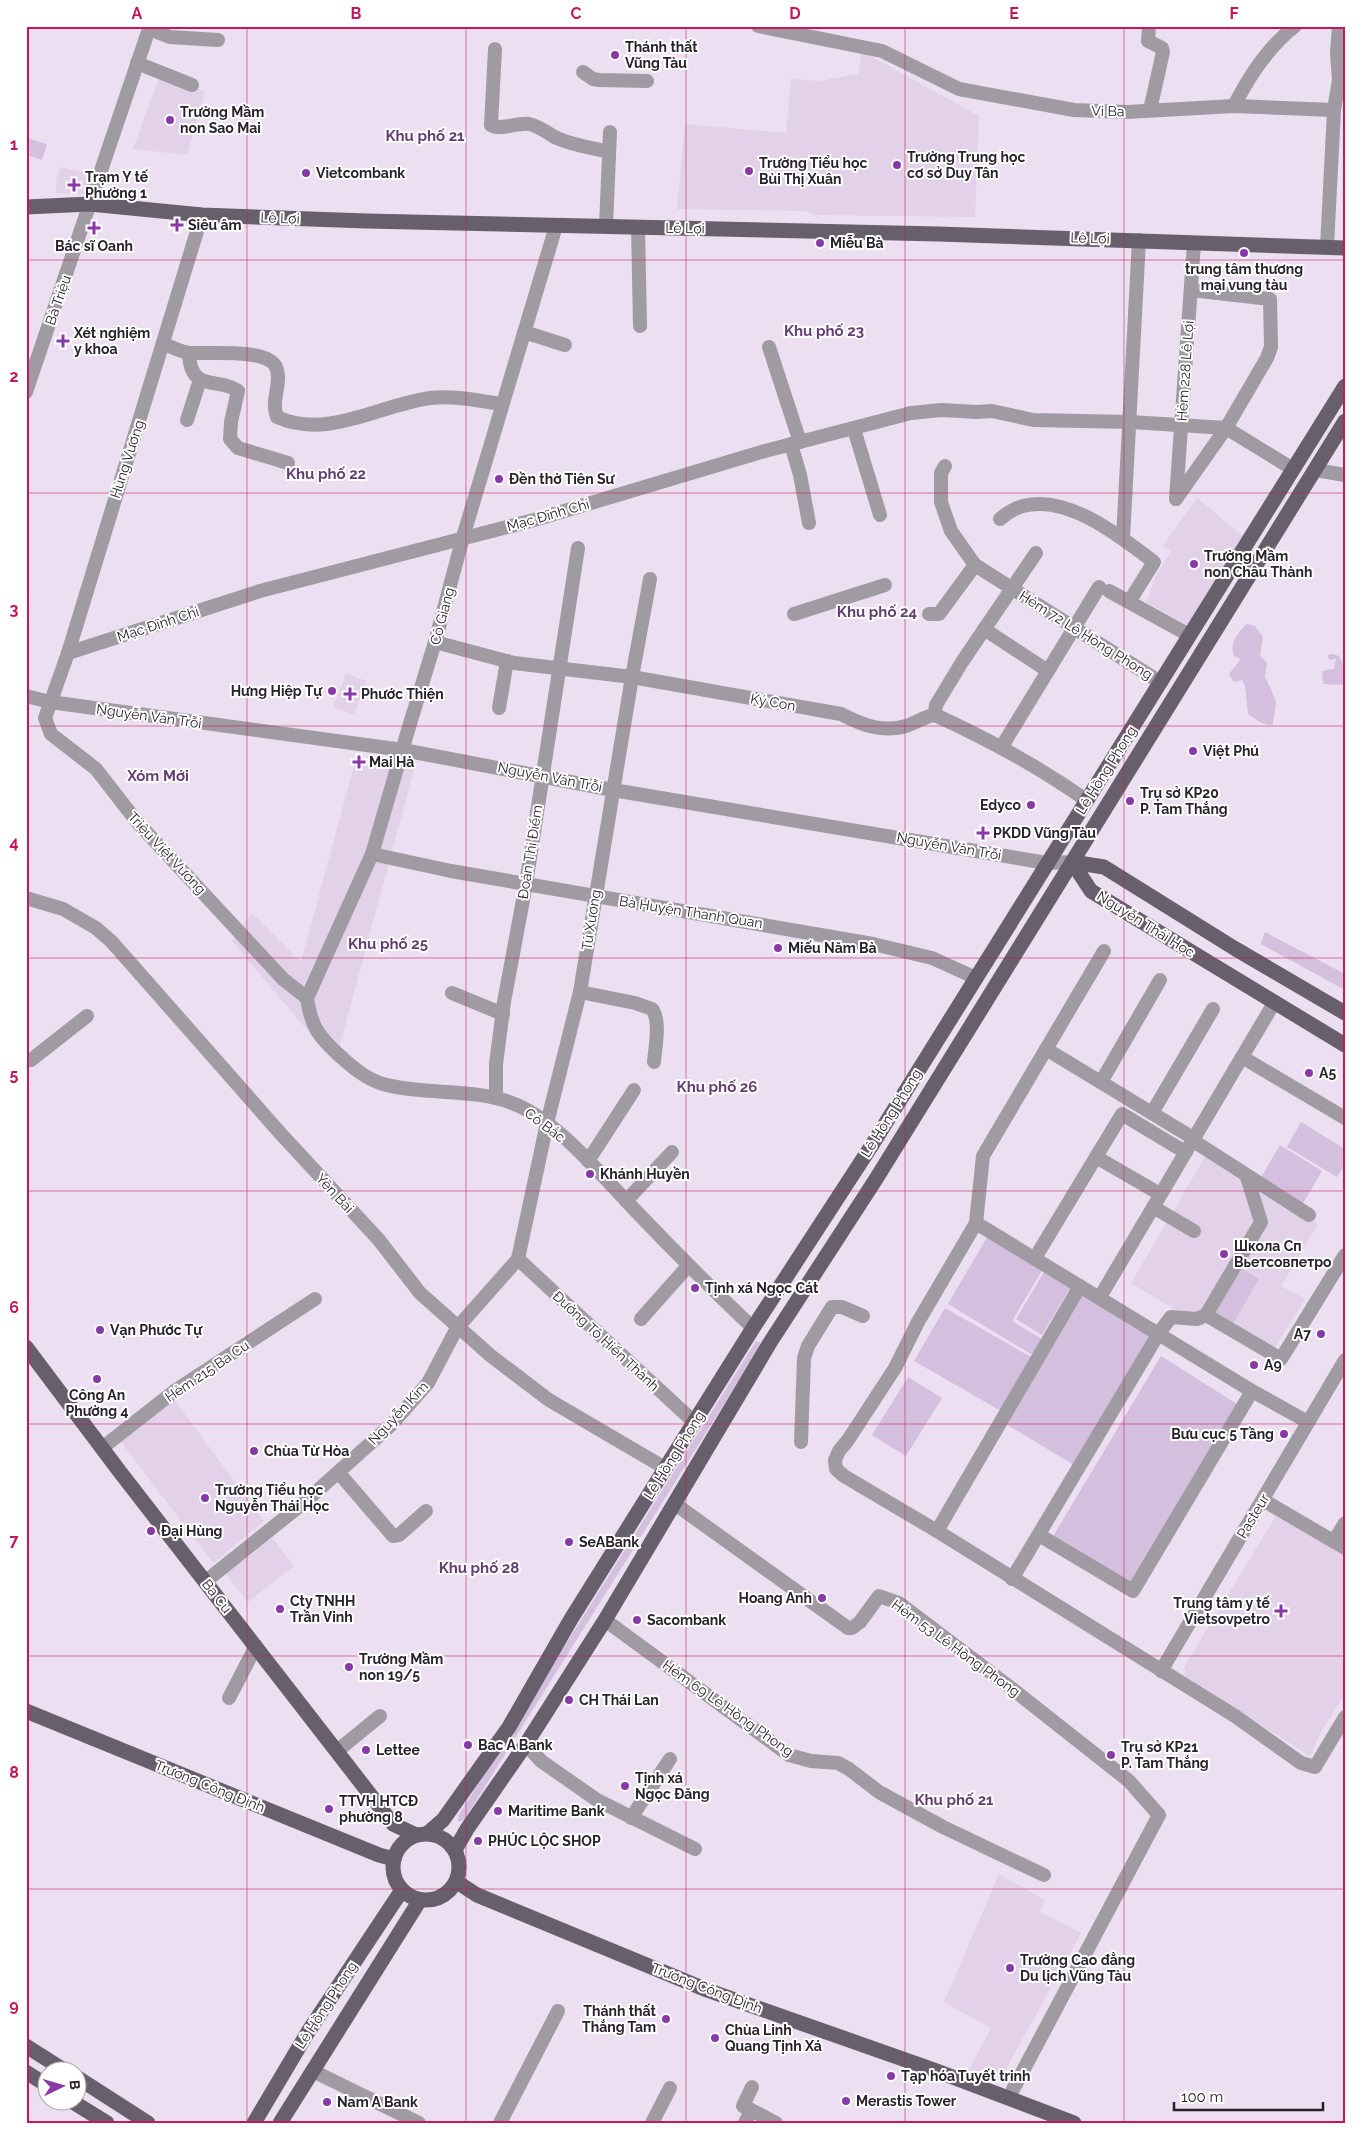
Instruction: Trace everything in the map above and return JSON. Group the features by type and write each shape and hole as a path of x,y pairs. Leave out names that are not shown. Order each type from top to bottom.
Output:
{"main road":[{"name":"Lê Lợi","path":"26,207 90,204 202,215 556,226 1139,240 1345,248"},
{"name":"Lê Hồng Phong","path":"422,1834 443,1820 509,1727 571,1619 665,1468 872,1145 1345,386"},
{"name":"Lê Hồng Phong","path":"456,1850 467,1829 526,1744 606,1620 771,1341 876,1180 1345,422"},
{"path":"1293,469 1312,474"},
{"path":"1186,640 1201,654"},
{"path":"1071,825 1088,836"},
{"name":"Nguyễn Thái Học","path":"1072,862 1104,866 1234,948 1345,1013"},
{"name":"Nguyễn Thái Học","path":"1072,862 1090,891 1345,1045"},
{"path":"1274,1003 1288,980"},
{"path":"753,1328 771,1341"},
{"name":"Ba Cu","path":"26,1347 392,1824 422,1834"},
{"name":"Trương Công Định","path":"26,1711 379,1855 394,1859"},
{"path":"422,1834 439,1835 456,1850 460,1872 457,1882 442,1897 431,1901 420,1900 410,1897 402,1890 394,1875 394,1859 399,1848 406,1840 422,1834"},
{"name":"Trương Công Định","path":"457,1882 477,1895 707,1990 1009,2097 1069,2122"},
{"name":"Lê Hồng Phong","path":"254,2123 308,2032 402,1890"},
{"name":"Lê Hồng Phong","path":"280,2123 420,1900"},
{"path":"26,2046 53,2062"},
{"path":"29,2074 44,2056"},
{"path":"88,2084 148,2123"},
{"path":"88,2112 106,2123"}],"street":[{"name":"Vi Ba","path":"758,26 882,51 959,89 1074,110 1150,110 1234,106 1334,110"},
{"path":"1149,26 1148,41 1162,48 1164,52 1150,110"},
{"path":"1234,106 1246,82 1279,39 1295,26"},
{"path":"1327,247 1338,145 1334,110 1342,80 1339,26"},
{"path":"154,30 170,37 218,40"},
{"name":"Bà Triệu","path":"26,392 31,368 90,204 136,63 154,30"},
{"path":"495,49 491,125 499,127 517,123 531,124 542,128 559,139 609,152"},
{"path":"136,63 192,85"},
{"path":"583,72 593,79 647,81"},
{"path":"606,226 610,132"},
{"name":"Hùng Vương","path":"50,702 68,653 106,523 164,344 202,215"},
{"name":"Cô Giang","path":"307,998 372,854 435,642 463,537 556,226"},
{"path":"638,227 640,326"},
{"path":"1123,538 1139,240"},
{"name":"Hẻm 228 Lê Lợi","path":"1194,243 1176,499 1226,428"},
{"path":"1191,290 1270,299 1271,347 1267,358 1226,428 1293,469"},
{"path":"524,332 565,345"},
{"path":"164,344 189,353 250,354 274,363 278,376 274,406 277,417 314,426 333,424 406,402 430,398 448,396 502,404"},
{"path":"769,347 796,443 809,523"},
{"path":"189,353 192,369 200,380 238,391 231,422 230,439 238,448 288,463"},
{"path":"187,420 200,380"},
{"name":"Mạc Đĩnh Chi","path":"68,653 260,591 534,520 796,443 911,413 940,410 992,411 1033,420 1130,422 1226,428"},
{"path":"854,429 880,515"},
{"path":"929,614 939,614 974,565 951,531 941,502 942,473 945,466"},
{"path":"1312,474 1345,476"},
{"path":"1000,519 1021,506 1048,505 1072,511 1123,538 1154,562 1128,602"},
{"name":"Đoàn Thị Điểm","path":"496,1098 496,1064 503,1014 526,884 541,775 578,548"},
{"path":"1036,553 984,629 936,705 935,715 1001,748 1065,785 1086,800"},
{"name":"Hẻm 72 Lê Hồng Phong","path":"974,565 1160,682"},
{"name":"Tú Xương","path":"518,1259 547,1123 580,992 650,580"},
{"path":"794,614 885,585"},
{"path":"1001,748 1074,628 1104,590 1128,602 1186,640"},
{"path":"984,629 1048,671"},
{"name":"Ký Con","path":"435,642 507,661 632,677 841,714 864,726 886,728 905,726 935,715"},
{"path":"499,708 507,661"},
{"name":"Nguyễn Văn Trỗi","path":"26,696 50,702 403,750 613,790 1048,863 1072,862"},
{"name":"Triệu Việt Vương","path":"50,702 45,718 52,734 96,769 144,830 283,979 307,998"},
{"name":"Bà Huyện Thanh Quan","path":"372,854 526,884 873,944 932,958 976,978"},
{"name":"Yên Bái","path":"26,898 63,909 96,928 112,942 281,1134 379,1240 420,1293 457,1328 549,1400 665,1468"},
{"path":"1104,951 983,1156 976,1223 918,1322 895,1368 848,1440 838,1451 835,1460 836,1468 839,1472 1235,1716 1301,1762 1315,1767 1345,1717"},
{"path":"1101,1082 1160,980"},
{"path":"580,992 635,1002 652,1009 656,1022 654,1062"},
{"path":"452,993 503,1014"},
{"name":"Cô Bắc","path":"307,998 316,1032 364,1076 382,1084 496,1098 518,1106 547,1123 588,1161 688,1266 753,1328"},
{"path":"1100,1297 1274,1003"},
{"path":"1152,1113 1213,1010"},
{"path":"31,1060 87,1016"},
{"path":"1046,1049 1152,1113 1190,1143 1309,1215"},
{"path":"1242,1058 1345,1118"},
{"path":"588,1161 634,1090"},
{"path":"1035,1258 1122,1114 1190,1143"},
{"path":"626,1201 672,1152"},
{"path":"1096,1156 1160,1194"},
{"path":"1012,1579 1158,1333 1171,1317 1197,1319 1206,1315 1261,1222 1247,1177"},
{"path":"1153,1207 1194,1231"},
{"path":"976,1223 1252,1391 1308,1422"},
{"path":"1206,1315 1281,1359 1345,1255"},
{"name":"Nguyễn Kim","path":"206,1581 339,1473 392,1424 428,1383 457,1328 518,1259"},
{"name":"Đường Tô Hiến Thành","path":"518,1259 694,1422"},
{"path":"641,1319 688,1266"},
{"path":"937,1531 1080,1286"},
{"name":"Hẻm 215 Ba Cu","path":"102,1448 176,1390 315,1299"},
{"path":"801,1442 803,1364 808,1346 832,1307 842,1307 863,1316"},
{"name":"Pasteur","path":"1161,1671 1345,1360"},
{"path":"1039,1535 1133,1591 1252,1391"},
{"path":"339,1473 392,1536 399,1535 426,1511"},
{"path":"1263,1500 1339,1544 1345,1523"},
{"name":"Hẻm 53 Lê Hồng Phong","path":"675,1504 848,1628 852,1628 860,1622 879,1596 899,1603 1129,1781 1159,1815 1009,2097"},
{"name":"Hẻm 69 Lê Hồng Phong","path":"606,1620 789,1755 811,1761 838,1763 879,1792 943,1828 1044,1875"},
{"path":"229,1698 256,1646"},
{"path":"337,1752 380,1716"},
{"path":"526,1744 541,1761 597,1800 695,1849"},
{"path":"631,1818 670,1759"},
{"path":"500,2123 558,2011"},
{"path":"312,2071 419,2123"},
{"path":"752,2087 743,2106 748,2117 776,2123"},
{"path":"652,2123 670,2088"}],"shaded area":[{"name":"Trường Trung học cơ sở Duy Tân","path":"862,51 979,116 975,217 817,215 804,211 677,209 685,124 786,133 791,79 820,81 858,74"},
{"name":"Trường Mầm non Sao Mai","path":"160,75 205,91 187,155 133,149"},
{"path":"26,138 47,144 42,160 26,155"},
{"name":"Trạm Y tế Phường 1","path":"60,167 93,175 86,194 56,193"},
{"name":"Trường Mầm non Châu Thành","path":"1197,498 1243,536 1187,625 1147,602 1155,577 1171,551 1163,546"},
{"path":"1247,624 1255,626 1263,637 1260,655 1267,663 1265,677 1276,703 1273,724 1270,725 1248,714 1245,686 1242,680 1234,682 1229,674 1241,659 1234,656 1233,647 1238,634"},
{"path":"1328,655 1339,656 1342,663 1345,673 1345,685 1323,684 1322,671 1334,669 1336,658 1331,660 1328,658"},
{"name":"Phước Thiện","path":"346,674 367,681 354,715 333,707"},
{"path":"356,758 414,770 335,1063 232,941 252,913 301,962"},
{"path":"1265,932 1345,974 1345,990 1261,944"},
{"path":"1301,1122 1345,1149 1345,1164 1337,1177 1287,1147"},
{"path":"1280,1145 1322,1171 1302,1205 1260,1179"},
{"name":"Школа Сп Вьетсовпетро","path":"1206,1155 1318,1224 1281,1286 1305,1299 1273,1351 1210,1313 1202,1326 1131,1283"},
{"path":"989,1234 1044,1267 1012,1321 1045,1341 1036,1357 948,1304"},
{"path":"1238,1266 1259,1279 1233,1324 1212,1311"},
{"path":"1044,1272 1070,1288 1042,1335 1016,1319"},
{"path":"1082,1295 1158,1340 1082,1470 1006,1424"},
{"path":"945,1308 1031,1357 1001,1411 914,1361"},
{"path":"756,1341 760,1342 759,1348 464,1820 458,1822 458,1816"},
{"path":"1161,1356 1240,1406 1129,1595 1059,1553 1046,1548"},
{"path":"908,1377 942,1398 906,1456 872,1435"},
{"name":"Trường Tiểu học Nguyễn Thái Học","path":"172,1397 264,1521 213,1563 118,1438"},
{"name":"Trung tâm y tế Vietsovpetro","path":"1279,1511 1345,1554 1345,1694 1320,1733 1310,1756 1186,1677 1184,1667"},
{"path":"272,1538 294,1566 248,1602 226,1574"},
{"name":"Trường Cao đẳng Du lịch Vũng Tàu","path":"999,1874 1045,1900 1040,1912 1081,1933 1000,2080 969,2070 991,2028 944,2002"}],"place":[{"name":"Thánh thất Vũng Tàu","path":"615,55"},
{"name":"Trường Mầm non Sao Mai","path":"170,120"},
{"name":"Trường Trung học cơ sở Duy Tân","path":"897,165"},
{"name":"Trường Tiểu học Bùi Thị Xuân","path":"749,171"},
{"name":"Vietcombank","path":"306,173"},
{"name":"Trạm Y tế Phường 1","path":"74,185"},
{"name":"Siêu âm","path":"177,225"},
{"name":"Bác sĩ Oanh","path":"94,228"},
{"name":"Miễu Bà","path":"820,243"},
{"name":"trung tâm thương mại vung tàu","path":"1244,253"},
{"name":"Xét nghiệm y khoa","path":"63,341"},
{"name":"Đền thờ Tiên Sư","path":"499,479"},
{"name":"Trường Mầm non Châu Thành","path":"1194,564"},
{"name":"Hưng Hiệp Tự","path":"332,691"},
{"name":"Phước Thiện","path":"350,694"},
{"name":"Việt Phú","path":"1193,751"},
{"name":"Mai Hà","path":"359,762"},
{"name":"Trụ sở KP20 P. Tam Thắng","path":"1130,801"},
{"name":"Edyco","path":"1031,805"},
{"name":"PKDD Vũng Tàu","path":"983,833"},
{"name":"Miếu Năm Bà","path":"778,948"},
{"name":"A5","path":"1309,1073"},
{"name":"Khánh Huyền","path":"590,1174"},
{"name":"Школа Сп Вьетсовпетро","path":"1224,1254"},
{"name":"Tịnh xá Ngọc Cát","path":"695,1288"},
{"name":"Vạn Phước Tự","path":"100,1330"},
{"name":"A7","path":"1321,1334"},
{"name":"A9","path":"1254,1365"},
{"name":"Công An Phường 4","path":"97,1379"},
{"name":"Bưu cục 5 Tầng","path":"1284,1434"},
{"name":"Chùa Từ Hòa","path":"254,1451"},
{"name":"Trường Tiểu học Nguyễn Thái Học","path":"205,1498"},
{"name":"Đại Hùng","path":"151,1531"},
{"name":"SeABank","path":"569,1542"},
{"name":"Hoang Anh","path":"822,1598"},
{"name":"Cty TNHH Trần Vinh","path":"280,1609"},
{"name":"Trung tâm y tế Vietsovpetro","path":"1281,1611"},
{"name":"Sacombank","path":"637,1620"},
{"name":"Trường Mầm non 19/5","path":"349,1667"},
{"name":"CH Thái Lan","path":"569,1700"},
{"name":"Bac A Bank","path":"468,1745"},
{"name":"Lettee","path":"366,1750"},
{"name":"Trụ sở KP21 P. Tam Thắng","path":"1111,1755"},
{"name":"Tịnh xá Ngọc Đăng","path":"625,1786"},
{"name":"TTVH HTCĐ phường 8","path":"329,1809"},
{"name":"Maritime Bank","path":"498,1811"},
{"name":"PHÚC LỘC SHOP","path":"478,1841"},
{"name":"Trường Cao đẳng Du lịch Vũng Tàu","path":"1010,1968"},
{"name":"Thánh thất Thắng Tam","path":"666,2019"},
{"name":"Chùa Linh Quang Tịnh Xá","path":"715,2038"},
{"name":"Tạp hóa Tuyết trinh","path":"891,2076"},
{"name":"Merastis Tower","path":"846,2101"},
{"name":"Nam A Bank","path":"327,2102"}],"district":[{"name":"Khu phố 21","path":"425,136"},
{"name":"Khu phố 23","path":"824,331"},
{"name":"Khu phố 22","path":"326,474"},
{"name":"Khu phố 24","path":"877,612"},
{"name":"Xóm Mới","path":"158,776"},
{"name":"Khu phố 25","path":"388,944"},
{"name":"Khu phố 26","path":"717,1087"},
{"name":"Khu phố 28","path":"479,1568"},
{"name":"Khu phố 21","path":"954,1800"}]}
